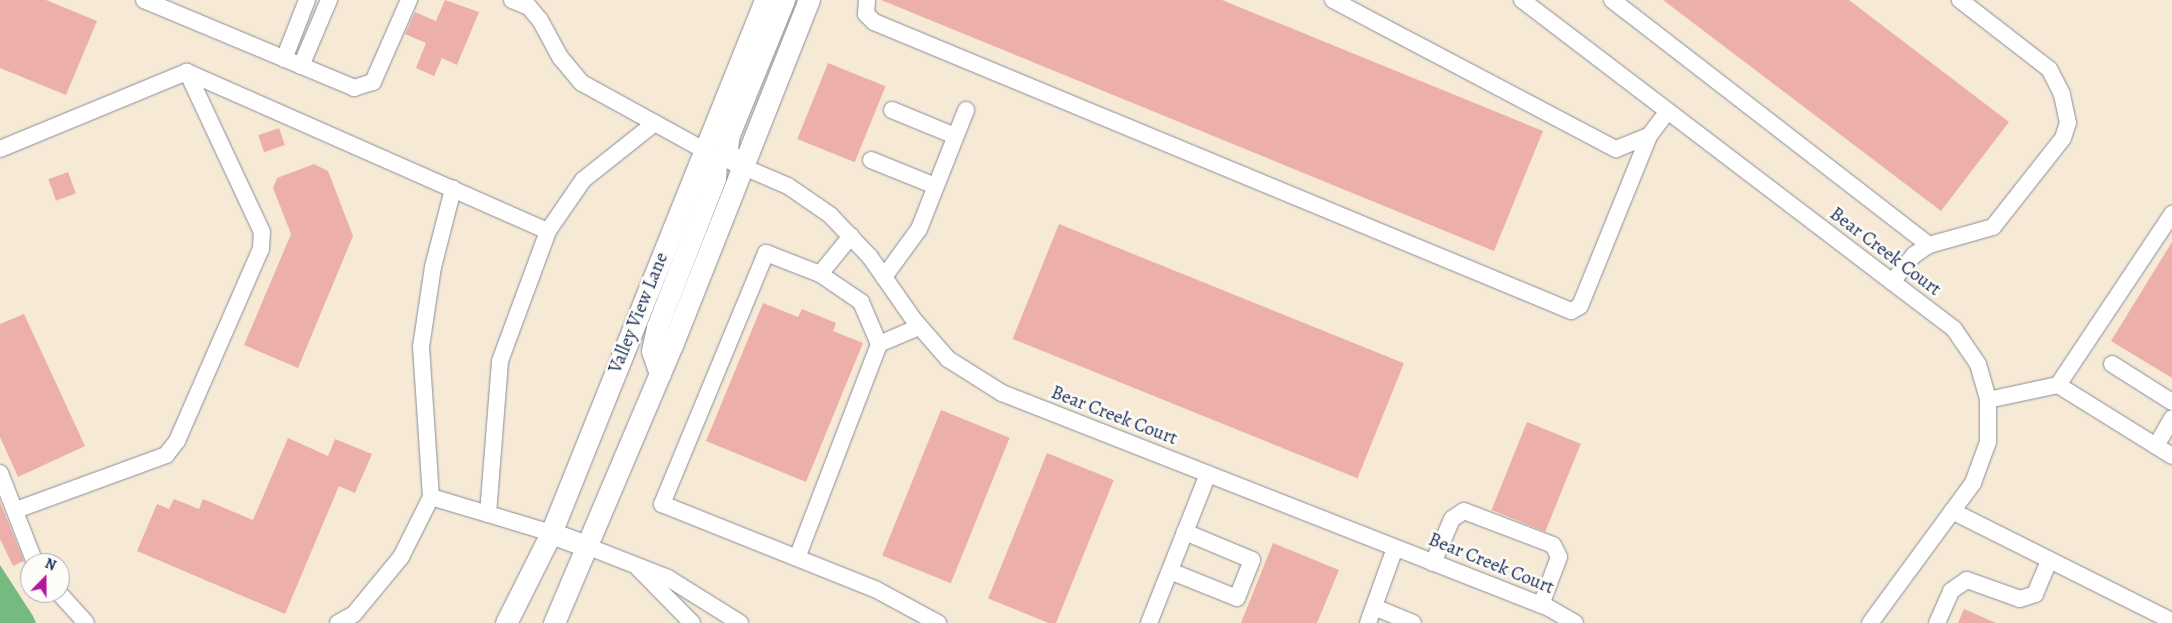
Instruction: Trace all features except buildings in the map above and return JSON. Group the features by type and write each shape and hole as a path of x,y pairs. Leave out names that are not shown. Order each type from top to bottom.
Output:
{"main road":[{"name":"Valley View Lane","path":"506,623 551,532 765,0"},
{"path":"742,167 727,153 728,137 784,0"},
{"path":"554,623 589,547 660,374 809,0"},
{"path":"660,374 652,351 657,327 716,178 716,164 704,150"},
{"path":"551,532 589,547"}],"street":[{"path":"144,0 354,88 372,82 409,0"},
{"path":"284,59 307,0"},
{"path":"301,66 329,0"},
{"name":"Bear Creek Court","path":"512,0 529,7 540,20 560,57 582,83 704,150 788,186 830,215 851,236 884,277 919,327 948,359 1002,394 1541,606 1575,623"},
{"path":"867,0 866,14 874,22 1571,311 1580,306 1649,136 1668,111"},
{"path":"1333,0 1616,149 1649,136"},
{"name":"Bear Creek Court","path":"1522,0 1954,329 1978,364 1988,400 1988,442 1973,482 1870,623"},
{"path":"1612,0 1929,245"},
{"path":"1892,282 1914,255 1929,245 1993,227 2063,138 2068,123 2062,94 2049,69 1960,0"},
{"path":"0,149 187,72 548,231"},
{"path":"16,510 166,455 177,441 260,249 259,224 187,72"},
{"path":"892,110 955,136"},
{"path":"884,277 912,242 966,110"},
{"path":"488,514 500,362 548,231 583,180 655,123"},
{"path":"870,160 935,186"},
{"path":"338,623 354,614 401,557 431,497 421,347 433,267 454,189"},
{"path":"2058,385 2172,214"},
{"path":"820,274 851,236"},
{"path":"797,558 879,344 861,302 820,274 766,253 662,504 797,558 875,589 938,623"},
{"path":"879,344 919,327"},
{"path":"2112,364 2172,402"},
{"path":"1988,400 2058,385 2172,456"},
{"path":"2156,446 2172,418"},
{"path":"0,473 32,553"},
{"path":"1149,623 1208,474"},
{"path":"431,497 551,532"},
{"path":"1433,563 1452,519 1464,511 1553,545 1559,557 1541,606"},
{"path":"1952,511 2172,621"},
{"path":"1170,571 1237,598 1249,568 1252,560 1185,532"},
{"path":"589,547 668,578 740,623"},
{"path":"1368,623 1395,548"},
{"path":"1937,623 1951,591 1967,580 2020,599 2036,594 2049,561"},
{"path":"633,563 692,623"},
{"path":"68,603 86,623"},
{"path":"1374,607 1413,623"}],"green space":[{"path":"0,565 20,596 20,603 25,603 36,623 0,623"}]}
